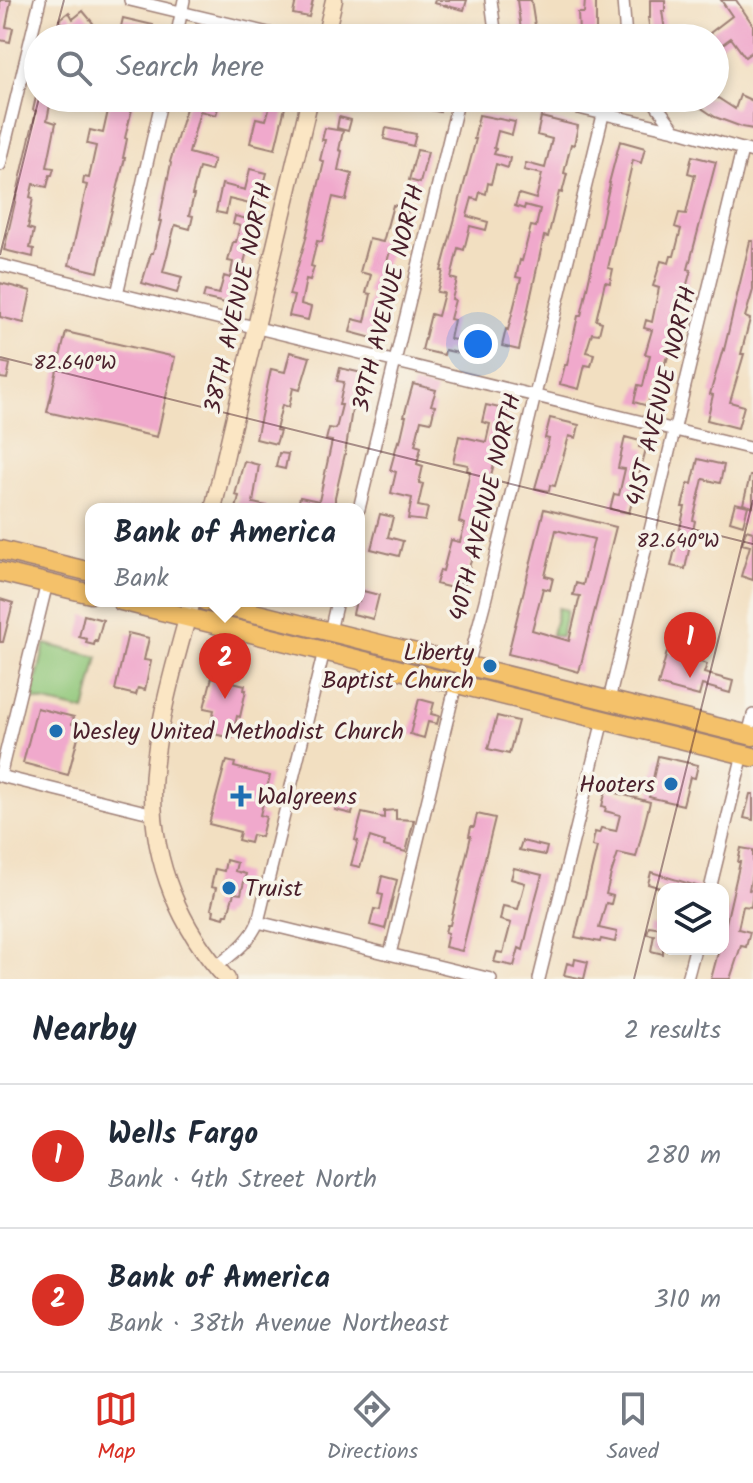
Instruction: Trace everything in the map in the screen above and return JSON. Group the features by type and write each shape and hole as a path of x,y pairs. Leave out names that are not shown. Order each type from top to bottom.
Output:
{"main road":[{"path":"328,24 334,0"},
{"name":"38TH AVENUE NORTH","path":"214,503 307,112"},
{"path":"0,550 85,570"},
{"path":"0,562 42,572 52,562"},
{"path":"0,572 85,592"},
{"path":"230,607 751,735 741,743 702,734 687,740"},
{"path":"221,973 190,931 171,890 157,839 154,814 157,753 164,712 190,609 324,651 748,755"},
{"path":"324,651 335,645 381,654 406,650"},
{"path":"539,704 559,699 593,707 609,700"},
{"path":"603,720 615,713 654,722 673,716"}],"street":[{"path":"34,24 40,0"},
{"path":"130,0 183,6 243,24"},
{"path":"491,0 494,24"},
{"path":"623,0 625,24"},
{"path":"0,165 24,66"},
{"path":"117,294 159,112"},
{"name":"39TH AVENUE NORTH","path":"360,503 456,112"},
{"path":"591,112 675,130 748,151"},
{"path":"662,112 675,130"},
{"name":"40TH AVENUE NORTH","path":"390,954 456,684 468,665 603,115"},
{"name":"41ST AVENUE NORTH","path":"609,700 748,151"},
{"path":"0,265 753,449"},
{"path":"47,583 0,776 154,814"},
{"path":"330,631 336,607"},
{"path":"221,973 258,922 324,651"},
{"path":"751,735 753,715"},
{"path":"539,979 603,720"},
{"path":"712,883 748,755"},
{"path":"258,922 491,979"},
{"path":"687,979 693,955"}],"green space":[{"path":"558,608 567,610 561,637 552,635"},
{"path":"45,644 98,657 85,711 32,699"}],"building":[{"path":"0,0 11,0 6,27 13,28 10,42 0,40"},
{"path":"296,0 313,0 309,17 293,14"},
{"path":"435,0 467,0 464,10 434,3"},
{"path":"517,0 531,0 535,24 520,24"},
{"path":"585,0 596,0 596,24 579,24 578,13 584,13"},
{"path":"650,0 665,0 665,11 662,11 664,24 649,24"},
{"path":"721,0 736,0 753,25 753,51 745,57 731,38 729,39 729,24 722,24 732,16"},
{"path":"83,11 93,23 62,24 59,20 69,12 73,19"},
{"path":"123,18 149,24 122,24"},
{"path":"740,95 753,101 753,129 708,112 729,112 729,105 735,109"},
{"path":"36,112 49,112 47,120 56,123 47,167 54,168 47,187 33,184 28,228 34,230 30,248 34,249 33,257 4,250"},
{"path":"108,112 131,112 125,138 125,158 98,272 69,265 87,185 83,184 84,177 89,178 96,146 87,144 90,130 103,133"},
{"path":"185,112 200,112 189,153 214,160 211,171 199,168 189,215 193,216 190,229 175,225 163,272 182,277 177,293 142,283 161,221 170,162"},
{"path":"268,112 284,112 275,149 250,143 256,118 266,120"},
{"path":"479,115 515,122 512,135 498,131 494,148 494,154 510,158 508,168 496,164 486,194 480,192 478,200 472,198 467,216 488,222 486,230 470,226 464,250 458,248 451,278 457,280 452,299 455,300 450,319 454,320 450,339 465,342 462,354 445,350 444,355 422,350 431,314 438,316 444,293 437,292 441,271 476,139"},
{"path":"339,117 351,120 348,131 337,128"},
{"path":"541,117 578,126 564,173 567,174 562,193 559,192 548,237 544,236 519,350 502,346 521,278 516,277 520,260 531,226 536,227 540,209 515,206 519,194 536,199 542,174 524,170 526,163 545,168 552,139 537,135"},
{"path":"325,128 343,131 338,170 352,174 346,200 333,197 322,242 317,241 311,266 314,267 310,280 306,279 301,304 311,307 308,320 289,316 294,296 289,295 324,162 320,160"},
{"path":"386,128 416,134 413,146 384,139"},
{"path":"620,141 645,148 641,163 633,160 608,268 613,269 610,283 605,282 596,320 602,322 599,334 592,333 586,352 594,354 591,366 585,365 579,389 560,384 578,316 581,316"},
{"path":"417,150 428,152 420,183 409,180"},
{"path":"692,156 716,162 688,269 691,270 682,302 677,301 673,319 679,320 675,336 656,401 649,400 648,406 634,402 638,385 643,386 650,355 645,354 652,330 644,328 646,320 652,322 659,288 653,286 661,261 669,263 671,256 674,256 681,229 675,227 679,213 686,214 695,175 688,173"},
{"path":"250,169 267,173 258,206 229,199 226,214 216,212 222,184 245,190"},
{"path":"393,205 408,209 398,253 390,251 385,270 393,272 376,339 350,332 353,319 365,322 371,294 366,293 371,275 360,272 369,239 383,242"},
{"path":"235,216 255,221 241,274 244,275 241,287 238,286 234,305 203,298 205,291 219,294 224,276 230,278 233,262 228,261 240,226 233,224"},
{"path":"750,241 753,241 753,290 745,317 750,319 730,402 744,406 738,428 707,420 713,395 710,394 724,350"},
{"path":"0,283 31,291 24,323 0,317"},
{"path":"66,332 175,357 157,437 47,412"},
{"path":"290,352 310,357 300,390 293,388 289,407 282,405 276,444 256,439 271,369 285,372"},
{"path":"0,362 10,364 7,379 0,378"},
{"path":"340,368 362,373 335,503 298,503 300,497 319,501 332,441 326,440 329,428 336,429 342,405 339,405 344,382 337,381"},
{"path":"413,384 436,390 431,405 435,406 431,422 421,420 415,445 421,447 417,464 423,466 419,483 423,484 418,506 428,508 425,521 408,519 412,498 391,493 396,472 390,470 400,442"},
{"path":"486,405 508,410 482,501 465,584 458,582 456,589 436,584 440,570 443,571 451,540 460,542 465,524 459,522 470,471 467,470 468,465 453,462 459,436 486,442 490,424 482,422"},
{"path":"550,418 579,425 576,438 569,436 555,486 550,485 549,491 535,488 549,439 545,438"},
{"path":"625,437 640,441 639,447 646,449 629,513 610,509 614,494 619,495 625,469 618,468"},
{"path":"279,453 288,454 285,469 276,467"},
{"path":"698,459 724,465 720,483 703,479 685,569 671,566 688,483 692,484"},
{"path":"244,461 259,465 253,503 237,503 239,496 235,495"},
{"path":"750,476 753,476 753,507 743,504"},
{"path":"735,503 748,506 743,525 730,521"},
{"path":"544,509 616,527 579,672 508,654","holes":["556,530 594,539 583,585 576,583 573,595 580,596 569,641 532,630 543,588 550,590 553,578 545,576"]},
{"path":"380,514 393,517 388,537 403,541 399,556 371,549"},
{"path":"746,530 753,532 753,580 741,576 750,546 742,544"},
{"path":"365,592 379,595 373,619 353,614 355,607 365,607"},
{"path":"0,599 13,603 3,642 0,642"},
{"path":"84,615 103,620 94,645 79,637"},
{"path":"128,633 149,638 144,660 151,661 145,690 138,688 136,695 115,690"},
{"path":"667,652 707,664 704,673 733,681 730,693 702,685 699,696 658,685"},
{"path":"212,677 245,685 240,717 237,716 232,738 209,733 214,710 204,708"},
{"path":"419,699 434,703 431,714 439,716 437,724 428,722 424,738 410,734"},
{"path":"37,708 74,717 72,724 81,726 68,775 23,763"},
{"path":"497,716 518,721 509,754 488,749"},
{"name":"Hooters","path":"658,756 698,765 695,778 690,777 683,805 649,797"},
{"name":"Walgreens","path":"227,761 235,763 234,767 270,776 260,815 266,817 261,837 252,835 250,843 238,840 240,832 209,824"},
{"path":"606,790 650,802 636,857 618,853 606,894 613,896 611,904 606,903 599,928 617,932 615,942 575,937 597,847 592,846 595,832 599,833 601,828 616,831 620,815 605,811 606,807 602,806"},
{"path":"339,792 357,797 352,814 335,810"},
{"path":"750,794 753,794 753,820 744,818"},
{"path":"396,810 396,819 414,820 406,852 384,846 385,842 370,837 360,867 351,865 362,813 384,818 384,811"},
{"path":"477,814 495,818 462,951 445,947 448,933 445,932 447,925 450,925 471,827 474,827"},
{"path":"522,841 547,847 545,855 519,850"},
{"path":"741,848 753,850 749,890 753,891 751,907 743,906 738,929 750,932 746,947 741,946 730,979 711,979 717,955 729,955 729,910"},
{"name":"Truist","path":"226,860 237,863 235,871 246,874 241,894 234,893 224,918 213,915 214,910 211,909 216,888 211,887 215,869 224,871"},
{"path":"514,868 542,875 523,950 519,948 514,966 494,962 497,952 503,953 511,923 500,920 503,906 518,909 525,883 511,879"},
{"path":"651,872 687,883 657,883 657,887 648,884"},
{"path":"382,876 397,880 385,929 370,925 374,909 380,910 383,895 378,894"},
{"path":"649,926 657,927 657,952 651,951 654,935 647,934"},
{"path":"575,959 588,962 584,979 564,975 567,963 574,965"}],"place":[{"name":"Liberty Baptist Church","path":"490,666"},
{"name":"Wells Fargo","path":"690,678"},
{"name":"Bank of America","path":"225,699"},
{"name":"Wesley United Methodist Church","path":"56,731"},
{"name":"Hooters","path":"671,784"},
{"name":"Walgreens","path":"241,796"},
{"name":"Truist","path":"229,888"}]}
